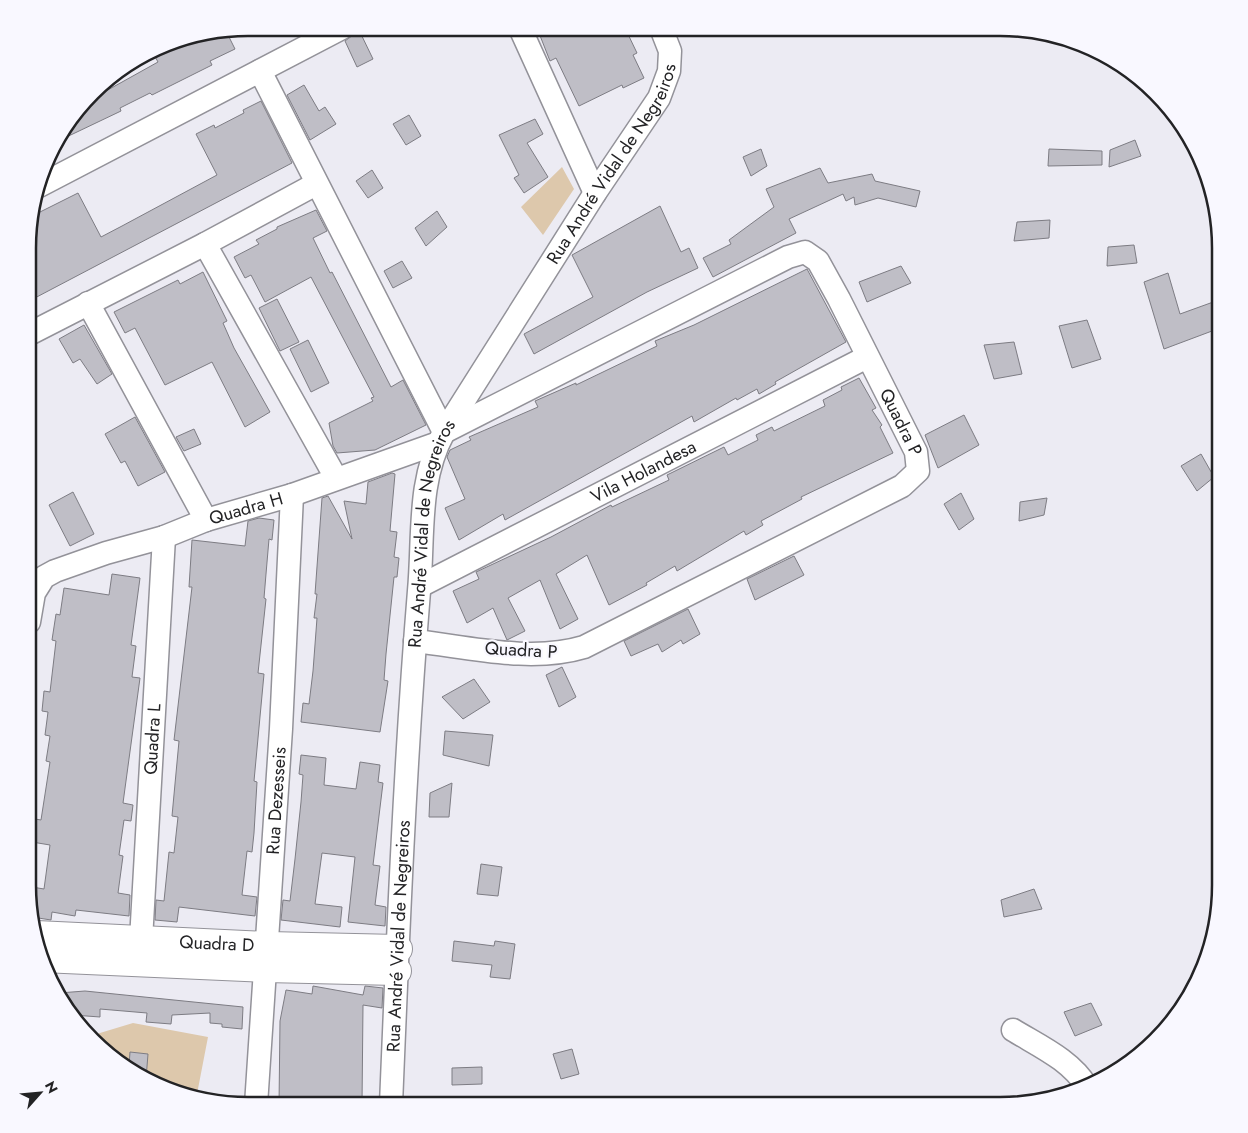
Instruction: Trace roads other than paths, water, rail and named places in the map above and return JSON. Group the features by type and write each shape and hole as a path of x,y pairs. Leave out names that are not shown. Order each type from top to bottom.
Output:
{"street":[{"path":"47,182 326,36"},
{"path":"524,36 595,193"},
{"name":"Rua André Vidal de Negreiros","path":"391,1097 415,641 420,586 424,498 428,469 441,437 595,193 659,98 670,71 670,51 664,36"},
{"path":"260,70 441,437"},
{"path":"36,330 205,244 316,184"},
{"path":"205,244 336,478"},
{"name":"Quadra P","path":"415,641 534,654 564,653 584,647 902,486 918,471 916,452 868,357 818,261 805,252 798,253 441,437"},
{"path":"88,303 206,520"},
{"name":"Vila Holandesa","path":"420,586 868,357"},
{"name":"Quadra H","path":"36,590 44,577 54,571 106,553 164,537 206,520 292,494 441,437"},
{"name":"Rua Dezesseis","path":"257,1097 281,729 292,494"},
{"name":"Quadra L","path":"141,940 164,537"},
{"name":"Quadra D","path":"42,935 141,940 267,957"},
{"name":"Quadra D","path":"50,958 267,957 397,960"},
{"path":"1013,1030 1066,1063 1079,1073 1083,1080"}]}
